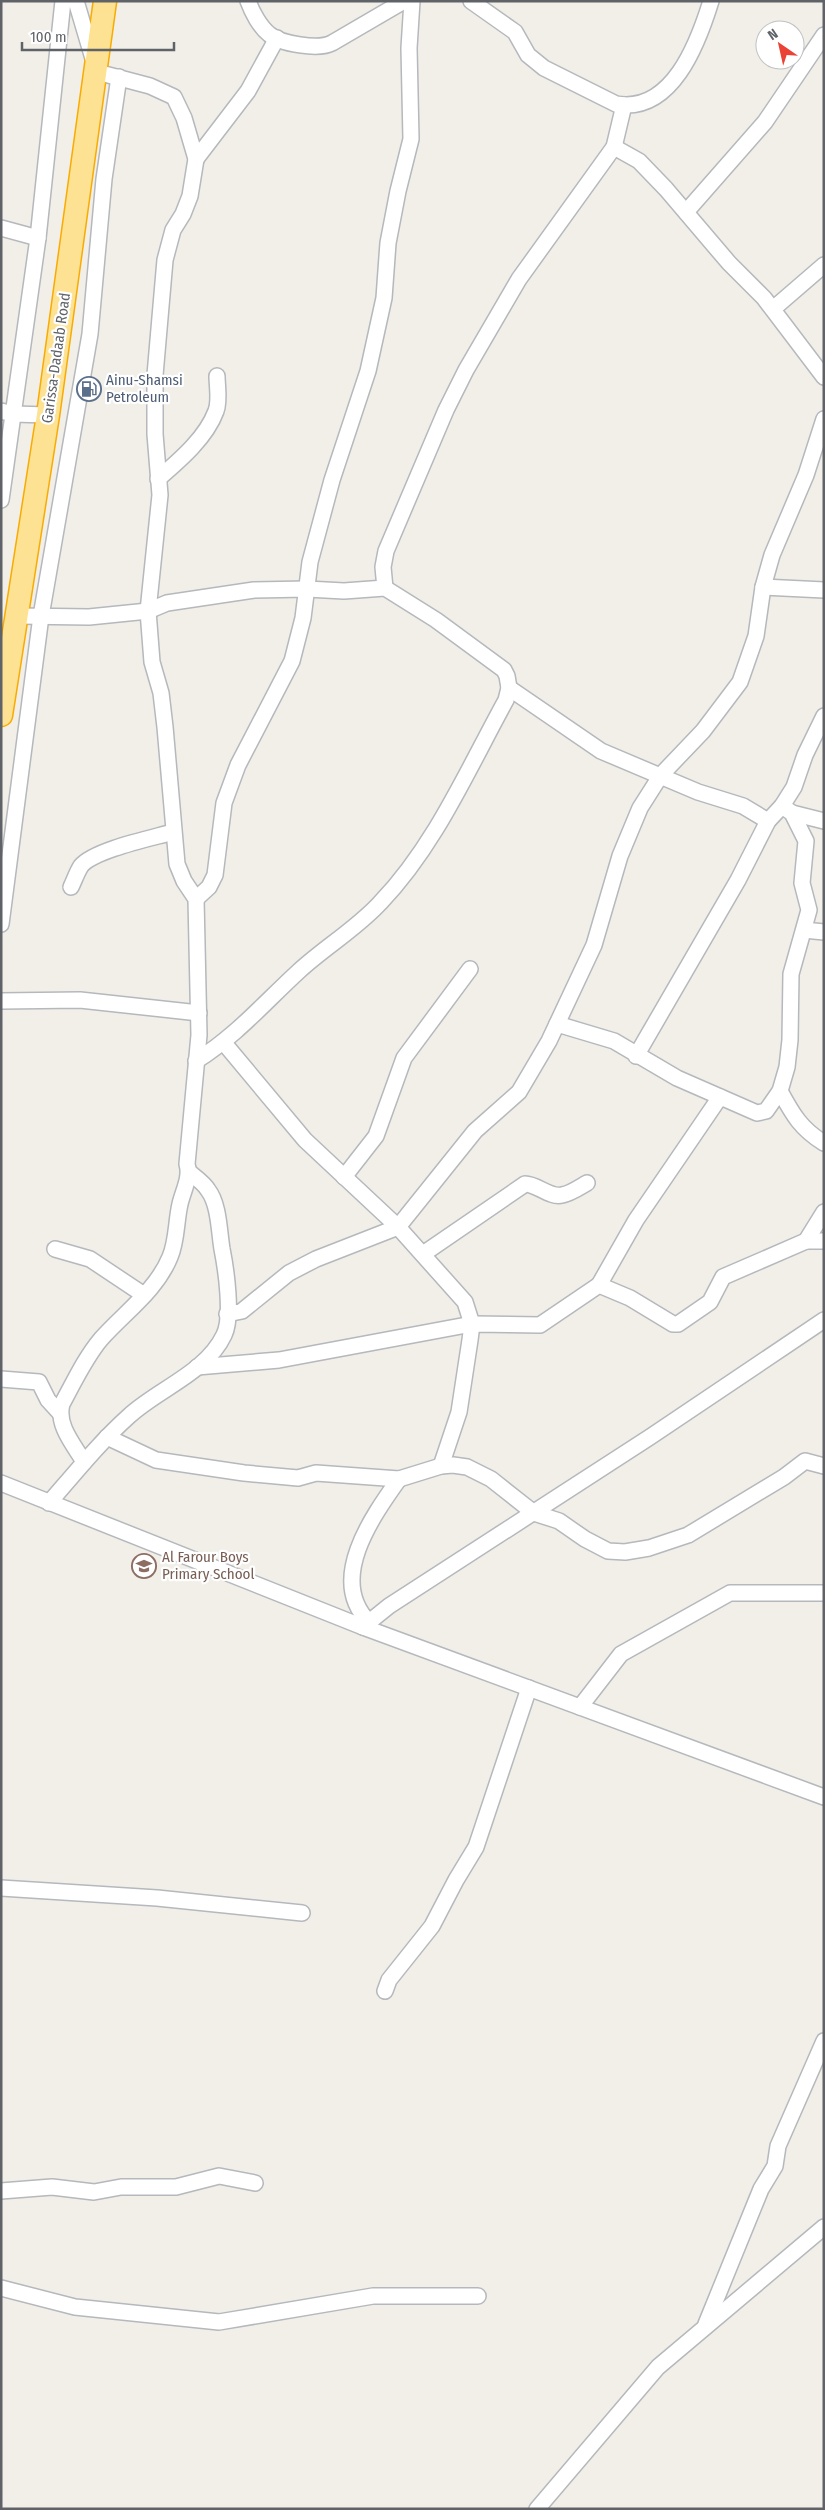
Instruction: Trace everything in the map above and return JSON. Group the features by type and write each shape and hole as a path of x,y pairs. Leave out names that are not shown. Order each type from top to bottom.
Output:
{"highway":[{"name":"Garissa-Dadaab Road","path":"1,715 48,415 97,72 105,1"}],"street":[{"path":"1,500 7,412 38,238 63,1"},
{"path":"59,1412 88,1357 102,1339 155,1283 170,1256 189,1172 187,1164 199,1013 196,899 184,881 177,864 165,726 161,693 151,654 148,611 160,495 155,434 155,375 165,260 173,230 183,214 190,196 196,159 184,118 174,97 168,92 97,72 76,1"},
{"path":"248,1 268,34 308,46 326,46 404,1"},
{"path":"196,899 209,887 214,874 224,803 238,766 292,661 303,618 310,562 332,480 368,371 384,298 388,243 398,191 412,139 409,48 412,1"},
{"path":"471,1 515,32 528,55 544,68 616,104 624,105 645,100 662,92 675,80 701,34 711,1"},
{"path":"686,212 765,122 824,35"},
{"path":"196,159 248,91 277,38"},
{"path":"1,924 41,616 90,334 104,179 119,77"},
{"path":"385,588 383,567 386,551 446,410 466,370 519,279 614,147 624,105"},
{"path":"614,147 639,161 686,212 773,309 824,377"},
{"path":"1,228 38,238"},
{"path":"773,309 824,265"},
{"path":"64,297 92,300"},
{"path":"158,479 178,462 199,439 217,409 217,376"},
{"path":"7,412 48,415"},
{"path":"227,1314 242,1311 289,1273 316,1259 398,1227 475,1131 518,1092 557,1024 601,927 625,840 640,808 661,776 703,731 740,682 756,636 763,587 772,555 806,475 824,419"},
{"path":"763,587 824,590"},
{"path":"18,616 89,617 148,611 167,603 190,598 254,590 307,589 344,591 385,588 436,620 495,663 507,676 509,688 506,700 448,806 413,863 401,878 361,923 300,970 224,1043 196,1061"},
{"path":"509,688 601,751 711,796 743,806 768,820"},
{"path":"557,1024 614,1041 636,1056 677,1078 756,1113 766,1111 780,1091 787,1067 790,1040 791,974 809,910 802,883 807,845 787,810 794,787 824,716"},
{"path":"636,1056 738,880 768,820 787,810 824,821"},
{"path":"71,887 81,866 91,858 119,847 173,832"},
{"path":"804,930 824,932"},
{"path":"344,1177 376,1136 404,1058 470,969"},
{"path":"1,1001 80,1000 199,1013"},
{"path":"224,1043 305,1140 398,1227 462,1296 472,1324 459,1412 441,1466"},
{"path":"780,1091 807,1133 824,1143"},
{"path":"196,1367 279,1360 472,1324 540,1325 599,1285 636,1220 720,1097"},
{"path":"50,1502 84,1462 130,1414 196,1367 215,1350 225,1334 227,1314 225,1262 212,1196 208,1188 189,1172"},
{"path":"423,1254 525,1184 530,1184 556,1196 563,1196 587,1183"},
{"path":"806,1241 824,1212"},
{"path":"599,1285 630,1298 673,1324 678,1324 710,1302 723,1277 806,1241 824,1241"},
{"path":"55,1249 90,1259 144,1295"},
{"path":"367,1624 389,1606 534,1513 824,1320"},
{"path":"1,1378 39,1382 48,1400 59,1412 61,1422 84,1462"},
{"path":"108,1437 156,1460 190,1466 298,1478 316,1473 398,1479 453,1464 466,1467 491,1480 534,1513 559,1521 585,1539 608,1551 633,1551 657,1546 704,1526 805,1461 824,1466"},
{"path":"367,1624 356,1605 353,1564 367,1527 398,1479"},
{"path":"1,1483 529,1688 824,1796"},
{"path":"580,1707 621,1654 730,1593 824,1593"},
{"path":"385,1991 389,1980 432,1926 476,1847 529,1688"},
{"path":"1,1888 157,1898 302,1914"},
{"path":"705,2325 762,2189 775,2166 778,2146 824,2041"},
{"path":"1,2191 52,2187 94,2192 122,2186 176,2187 219,2176 255,2183"},
{"path":"537,2509 658,2366 824,2227"},
{"path":"1,2288 75,2307 220,2322 373,2296 478,2296"}],"place":[{"name":"Ainu-Shamsi Petroleum","path":"89,389"},
{"name":"Al Farour Boys Primary School","path":"144,1566"}]}
